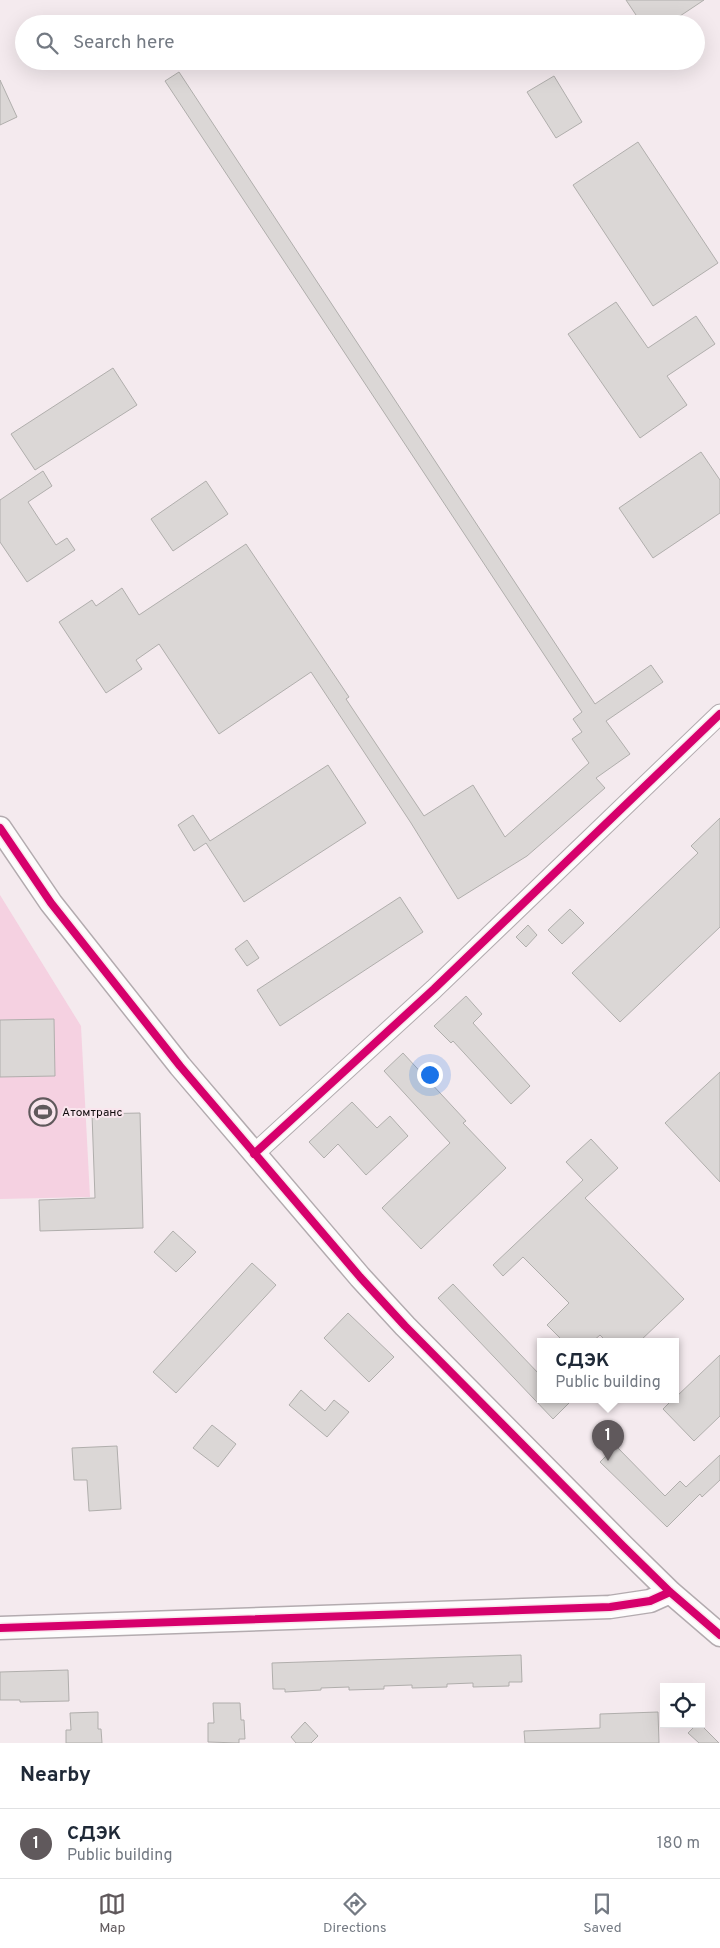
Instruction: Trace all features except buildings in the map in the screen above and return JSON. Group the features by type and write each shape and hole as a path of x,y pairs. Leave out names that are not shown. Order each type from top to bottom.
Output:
{"street":[{"path":"254,1154 434,989 720,714"},
{"path":"0,828 51,903 173,1058 360,1277 405,1326 670,1592 720,1635"},
{"path":"0,1628 610,1607 650,1601 670,1592"}],"shaded area":[{"name":"Атомтранс","path":"0,895 81,1026 90,1197 0,1199"}],"cycle path":[{"path":"254,1154 434,989 720,714"},
{"path":"0,828 51,903 180,1066 360,1277 405,1326 623,1546 670,1592 720,1635"},
{"path":"0,1628 610,1607 650,1601 670,1592"}],"place":[{"name":"Атомтранс","path":"43,1112"},
{"name":"СДЭК","path":"608,1461"}]}
